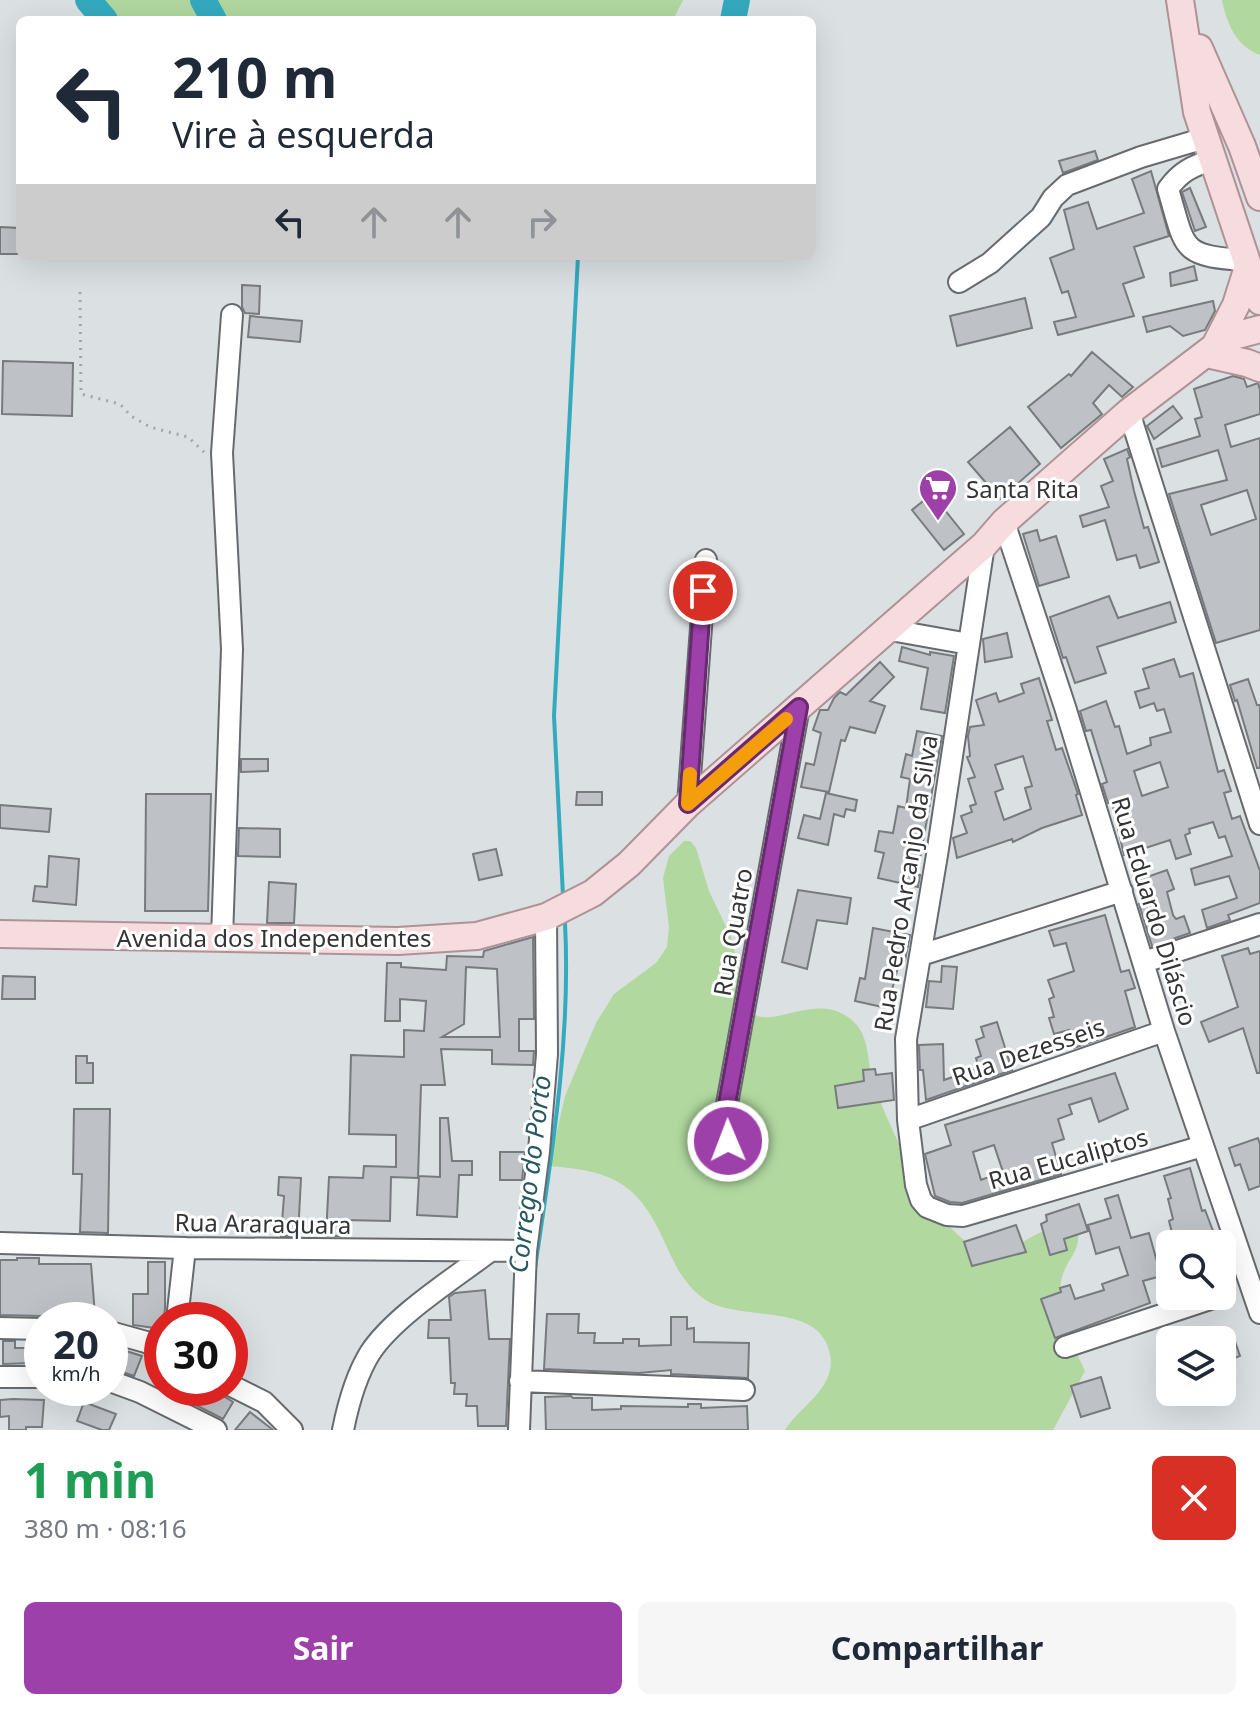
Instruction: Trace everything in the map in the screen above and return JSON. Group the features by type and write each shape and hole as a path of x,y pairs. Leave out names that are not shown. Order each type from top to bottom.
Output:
{"main road":[{"path":"1180,0 1197,112 1249,257 1260,301"},
{"path":"1180,0 1211,79 1251,151 1260,197"},
{"path":"1209,150 1221,143 1251,151"},
{"path":"1211,350 1236,305 1249,257"},
{"path":"1211,350 1226,338 1260,329"},
{"path":"1211,350 1260,368"},
{"name":"Avenida dos Independentes","path":"0,934 435,939 477,936 546,917 593,893 629,864 688,804 984,545 1004,522 1129,412 1211,350"}],"street":[{"path":"1209,150 1178,175 1168,189 1182,239 1192,250 1208,257 1249,257"},
{"path":"959,282 990,263 1041,217 1053,198 1067,185 1141,157 1209,150"},
{"path":"222,938 232,649 223,472 232,315"},
{"path":"1129,412 1260,824"},
{"name":"Rua Eduardo Diláscio","path":"1004,522 1164,1031 1260,1313"},
{"name":"Rua Pedro Arcanjo da Silva","path":"947,1215 935,1212 921,1200 916,1185 908,1120 906,1039 984,545"},
{"path":"688,804 706,560"},
{"path":"885,629 969,644"},
{"name":"Rua Quatro","path":"732,1167 725,1115 799,707"},
{"path":"921,955 1122,891"},
{"path":"531,1430 526,1382 526,1251 547,1054 546,917"},
{"path":"1144,962 1260,924"},
{"name":"Rua Dezesseis","path":"908,1120 1164,1031"},
{"name":"Rua Eucaliptos","path":"947,1215 963,1216 1203,1146"},
{"name":"Rua Araraquara","path":"0,1243 526,1251"},
{"path":"179,1302 185,1248"},
{"path":"343,1430 356,1386 371,1352 403,1318 490,1251"},
{"path":"1236,1291 1251,1286"},
{"path":"519,1430 537,1304"},
{"path":"1065,1347 1177,1310"},
{"path":"0,1328 24,1329"},
{"path":"0,1377 24,1377"},
{"path":"526,1382 744,1390"},
{"path":"128,1388 216,1430"},
{"path":"248,1394 264,1402 292,1430"}],"path":[{"path":"80,292 81,394 120,404 131,416 150,427 188,437 223,472"}],"green space":[{"path":"88,0 683,0 675,16 102,16"},
{"path":"1222,0 1260,0 1260,55 1245,46 1234,33"},
{"path":"684,841 690,841 696,848 709,891 731,937 749,1010 758,1016 769,1017 826,1009 841,1013 856,1024 864,1037 873,1082 901,1148 931,1201 963,1239 979,1247 1002,1249 1048,1230 1078,1234 1075,1250 1063,1274 1060,1299 1069,1336 1085,1371 1053,1430 785,1430 816,1396 828,1377 830,1354 823,1337 811,1326 795,1319 737,1310 704,1299 681,1275 656,1224 634,1194 607,1177 549,1166 565,1096 596,1023 614,994 656,963 667,947 669,927 663,878 669,856"}],"building":[{"path":"1095,151 1098,160 1063,173 1059,161"},
{"path":"1151,171 1169,236 1134,247 1144,277 1123,284 1134,316 1058,335 1054,322 1076,317 1068,291 1062,293 1050,258 1074,249 1064,210 1088,202 1097,229 1144,213 1132,179"},
{"path":"1190,188 1206,227 1195,231 1182,192"},
{"path":"0,227 16,228 16,254 0,254"},
{"path":"1194,266 1197,280 1171,286 1170,273"},
{"path":"242,285 260,286 259,314 245,313"},
{"path":"1025,298 1032,328 957,346 950,316"},
{"path":"1213,301 1215,311 1205,330 1183,336 1170,326 1147,332 1143,317"},
{"path":"250,316 302,321 300,342 248,337"},
{"path":"1092,352 1133,387 1122,397 1109,385 1093,403 1102,414 1061,448 1028,407 1069,374 1071,376"},
{"path":"3,361 73,363 72,416 2,414"},
{"path":"1233,376 1244,379 1247,387 1258,383 1260,390 1260,414 1225,425 1231,447 1260,438 1260,630 1216,643 1169,494 1227,480 1218,450 1162,467 1157,449 1200,436 1195,419 1202,417 1194,389","holes":["1247,490 1256,519 1211,535 1201,505"]},
{"path":"1173,406 1182,418 1154,439 1147,426"},
{"path":"1010,427 1040,464 1000,499 968,462"},
{"path":"1127,449 1144,528 1148,527 1159,562 1140,568 1136,555 1117,560 1105,520 1083,527 1080,516 1109,507 1101,486 1113,481 1104,459"},
{"name":"Santa Rita","path":"932,494 964,534 944,550 912,510"},
{"path":"1037,530 1040,541 1056,536 1069,577 1039,586 1023,534"},
{"path":"1109,596 1118,618 1170,602 1176,622 1097,647 1106,673 1075,683 1050,617"},
{"path":"1007,633 1012,657 985,662 983,639"},
{"path":"902,647 930,655 930,652 954,656 945,713 921,709 928,668 899,661"},
{"path":"1174,659 1180,677 1193,673 1218,772 1224,770 1231,791 1224,793 1232,819 1240,816 1260,871 1260,903 1228,915 1230,920 1207,928 1202,910 1237,898 1229,876 1195,885 1191,869 1232,856 1225,836 1219,838 1213,822 1189,829 1190,833 1185,835 1191,854 1176,859 1170,840 1124,855 1112,802 1108,803 1102,784 1107,782 1091,730 1086,731 1080,711 1106,701 1115,727 1119,726 1127,754 1151,745 1150,738 1171,732 1164,709 1157,711 1154,703 1140,708 1135,692 1149,688 1143,669","holes":["1160,762 1168,787 1142,796 1134,771"]},
{"path":"880,662 894,677 870,701 885,706 875,733 850,727 845,741 841,740 829,792 801,787 806,763 814,765 821,733 813,730 820,710 828,710 840,692 846,695"},
{"path":"1039,678 1052,720 1047,721 1056,750 1062,748 1082,815 1042,828 1013,842 1012,839 957,858 953,838 967,833 961,816 972,812 970,806 976,804 968,779 975,777 967,757 970,756 970,727 984,725 976,700 996,693 999,702 1024,693 1021,684","holes":["1023,756 1032,786 1025,788 1031,809 1004,820 995,792 1003,789 995,765"]},
{"path":"1248,679 1257,705 1260,705 1260,768 1257,768 1230,685"},
{"path":"917,731 942,736 917,875 920,875 918,887 878,878 884,853 875,851 879,831 893,833 898,806 906,808 910,779 901,777 906,754 912,756"},
{"path":"241,759 268,759 268,771 241,772"},
{"path":"577,792 602,792 602,805 576,805"},
{"path":"826,793 857,800 855,811 846,809 844,817 834,814 828,845 798,838 804,815 820,819"},
{"path":"146,794 211,794 208,911 145,911"},
{"path":"0,805 51,809 49,832 0,828"},
{"path":"239,828 280,829 280,857 238,856"},
{"path":"496,849 502,875 479,880 473,854"},
{"path":"49,856 79,859 76,905 33,901 35,886 47,887"},
{"path":"1167,870 1174,889 1167,892 1173,915 1176,919 1184,916 1190,933 1152,946 1139,904 1149,901 1141,879"},
{"path":"269,882 296,884 294,923 267,923"},
{"path":"798,890 851,898 847,924 817,920 807,969 782,962"},
{"path":"1105,915 1121,972 1129,970 1135,988 1125,991 1135,1027 1074,1048 1069,1030 1054,1034 1049,1018 1054,1017 1049,999 1054,997 1048,980 1074,971 1066,943 1054,946 1049,931"},
{"path":"873,928 910,935 905,961 900,960 887,1008 855,1001 860,978 865,979"},
{"path":"533,937 534,1019 519,1019 519,1051 534,1051 533,1065 492,1064 492,1050 441,1049 445,1085 421,1085 418,1178 391,1177 390,1221 343,1220 343,1236 326,1236 329,1177 363,1178 364,1166 396,1167 396,1135 349,1134 351,1055 404,1057 404,1030 424,1031 426,1001 400,999 400,1021 385,1021 387,963 446,970 447,956 483,957 484,951","holes":["466,967 497,969 500,1037 442,1037 464,1024"]},
{"path":"1248,948 1250,954 1260,951 1260,1073 1257,1073 1243,1028 1209,1042 1201,1022 1238,1007 1222,956"},
{"path":"942,966 957,967 953,1009 926,1007 929,981 941,982"},
{"path":"3,976 35,977 35,999 2,999"},
{"path":"997,1022 1012,1070 926,1100 919,1045 943,1044 944,1080 979,1068 976,1058 981,1056 976,1040 984,1037 981,1027"},
{"path":"76,1056 87,1056 87,1063 93,1063 93,1083 76,1083"},
{"path":"875,1069 876,1075 892,1073 894,1100 838,1108 835,1086 864,1081 863,1070"},
{"path":"1115,1073 1128,1109 1099,1122 1091,1098 1069,1105 1072,1114 1058,1119 1064,1139 1052,1143 1061,1174 962,1203 935,1196 925,1154 951,1145 945,1125","holes":["994,1145 1003,1172 981,1180 973,1152"]},
{"path":"74,1109 110,1109 108,1233 80,1232 82,1174 73,1174"},
{"path":"440,1118 448,1118 452,1161 472,1161 472,1175 459,1175 457,1217 417,1215 419,1176 440,1177"},
{"path":"1258,1138 1260,1186 1249,1190 1240,1164 1235,1166 1229,1148"},
{"path":"500,1152 525,1152 522,1180 500,1180"},
{"path":"1190,1168 1202,1211 1205,1210 1213,1230 1171,1230 1169,1221 1173,1219 1168,1199 1171,1198 1164,1176"},
{"path":"279,1177 301,1178 298,1236 281,1236 284,1196 278,1195"},
{"path":"1118,1195 1131,1238 1149,1233 1156,1258 1156,1277 1143,1281 1150,1303 1055,1338 1041,1299 1070,1285 1075,1299 1104,1290 1102,1284 1128,1275 1119,1247 1096,1254 1088,1225 1111,1218 1105,1199"},
{"path":"1079,1204 1088,1231 1064,1239 1067,1250 1050,1255 1041,1224 1047,1221 1046,1215"},
{"path":"1016,1225 1026,1252 972,1266 964,1242"},
{"path":"39,1258 39,1264 91,1264 94,1302 24,1302 24,1316 0,1315 0,1260"},
{"path":"148,1262 165,1262 165,1302 144,1302 144,1327 133,1325 133,1294 148,1294"},
{"path":"485,1290 489,1339 510,1339 506,1426 478,1426 477,1406 466,1406 467,1394 454,1394 449,1338 428,1338 429,1320 451,1320 449,1297 455,1293"},
{"path":"547,1314 579,1314 578,1333 595,1333 594,1343 623,1343 623,1339 639,1339 639,1346 671,1345 671,1317 687,1317 687,1329 694,1328 694,1342 749,1343 748,1378 671,1374 671,1370 639,1373 544,1369"},
{"path":"3,1341 15,1341 15,1348 24,1348 24,1363 3,1364"},
{"path":"128,1352 142,1356 134,1376 128,1374"},
{"path":"1101,1377 1110,1408 1081,1417 1071,1386"},
{"path":"545,1397 592,1398 592,1410 621,1409 621,1406 688,1407 688,1404 701,1404 701,1408 747,1406 748,1430 546,1430"},
{"path":"24,1399 24,1406 44,1406 42,1427 9,1430 9,1416 0,1417 0,1400"},
{"path":"83,1406 95,1406 116,1414 109,1430 77,1421"},
{"path":"198,1406 231,1406 223,1419"},
{"path":"250,1412 273,1430 235,1430"}],"waterway":[{"path":"88,0 102,16"},
{"path":"203,0 212,16"},
{"path":"734,16 737,0"},
{"path":"563,896 554,716 578,260"},
{"name":"Corrego do Porto","path":"535,1268 563,1053 565,923"}],"slow traffic":[{"path":"690,774 688,804 786,719"}],"place":[{"name":"Santa Rita","path":"938,522"}],"route":[{"path":"703,591 688,804 799,707 725,1115 728,1141"}]}
